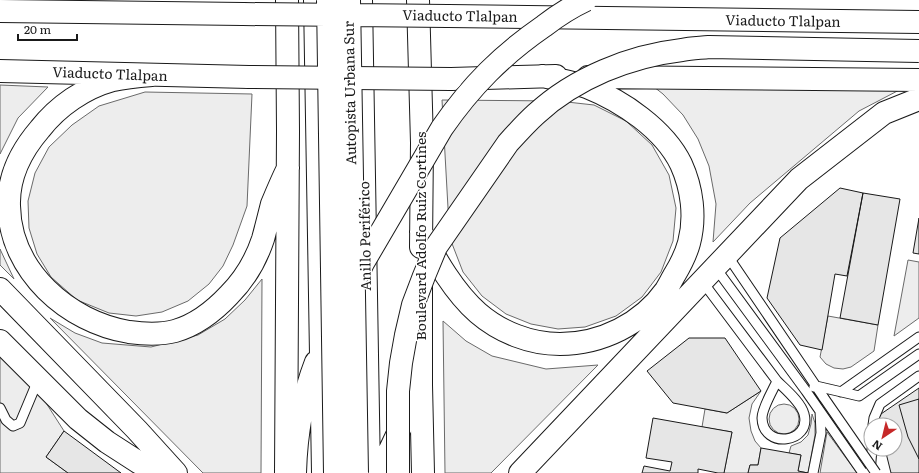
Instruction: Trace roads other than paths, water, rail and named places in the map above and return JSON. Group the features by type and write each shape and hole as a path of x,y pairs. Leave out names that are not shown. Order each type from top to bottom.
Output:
{"main road":[{"path":"286,473 288,168 287,0"},
{"path":"315,0 323,473"},
{"name":"Autopista Urbana Sur","path":"328,0 335,473"},
{"name":"Autopista Urbana Sur","path":"349,0 357,473"},
{"name":"Anillo Periférico","path":"360,0 369,473"},
{"name":"Boulevard Adolfo Ruiz Cortines","path":"418,0 422,143 421,385 423,473"},
{"path":"295,473 300,418 305,394 319,353 363,263 442,128 457,106 473,87 509,52 555,18 586,0"},
{"name":"Viaducto Tlalpan","path":"0,11 919,22"},
{"path":"398,473 398,392 401,364 413,305 424,276 436,247 508,143 521,127 536,113 568,90 600,73 627,62 682,50 710,47 919,51"},
{"name":"Viaducto Tlalpan","path":"0,70 221,77 451,79 542,76"},
{"path":"152,75 131,76 112,80 93,88 60,108 47,120 26,146 18,160 13,174 9,206 10,223 15,240 23,258 33,274 50,293 73,311 88,320 104,326 139,334 157,334 174,331 191,325 205,317 230,295 240,284 248,271 256,256 272,205 288,168"},
{"path":"421,232 448,278 465,300 477,312 491,323 506,331 522,338 537,342 570,344 601,338 629,325 642,316 666,290 683,259 689,242 692,225 690,192 680,163 663,138 646,122 628,109 587,87 564,80 542,76"},
{"path":"542,76 919,80"},
{"path":"520,473 799,179 884,113 919,99"},
{"path":"0,289 137,430 176,473"},
{"path":"0,341 78,419 107,442 157,473"},
{"path":"379,473 421,385"}],"lane":[{"path":"715,268 777,381 801,406 804,414 803,427 800,432 785,440 774,438 769,434 765,428 762,417 777,381"},
{"path":"715,268 816,386 876,473"},
{"path":"715,268 806,391 863,473"},
{"path":"841,392 919,337"},
{"path":"801,406 806,391 816,386 859,396 919,354"},
{"path":"874,417 880,404 919,376"},
{"path":"0,408 6,420 13,426 20,423 38,379"},
{"path":"813,473 821,434 820,411"},
{"path":"870,473 871,457"}]}
